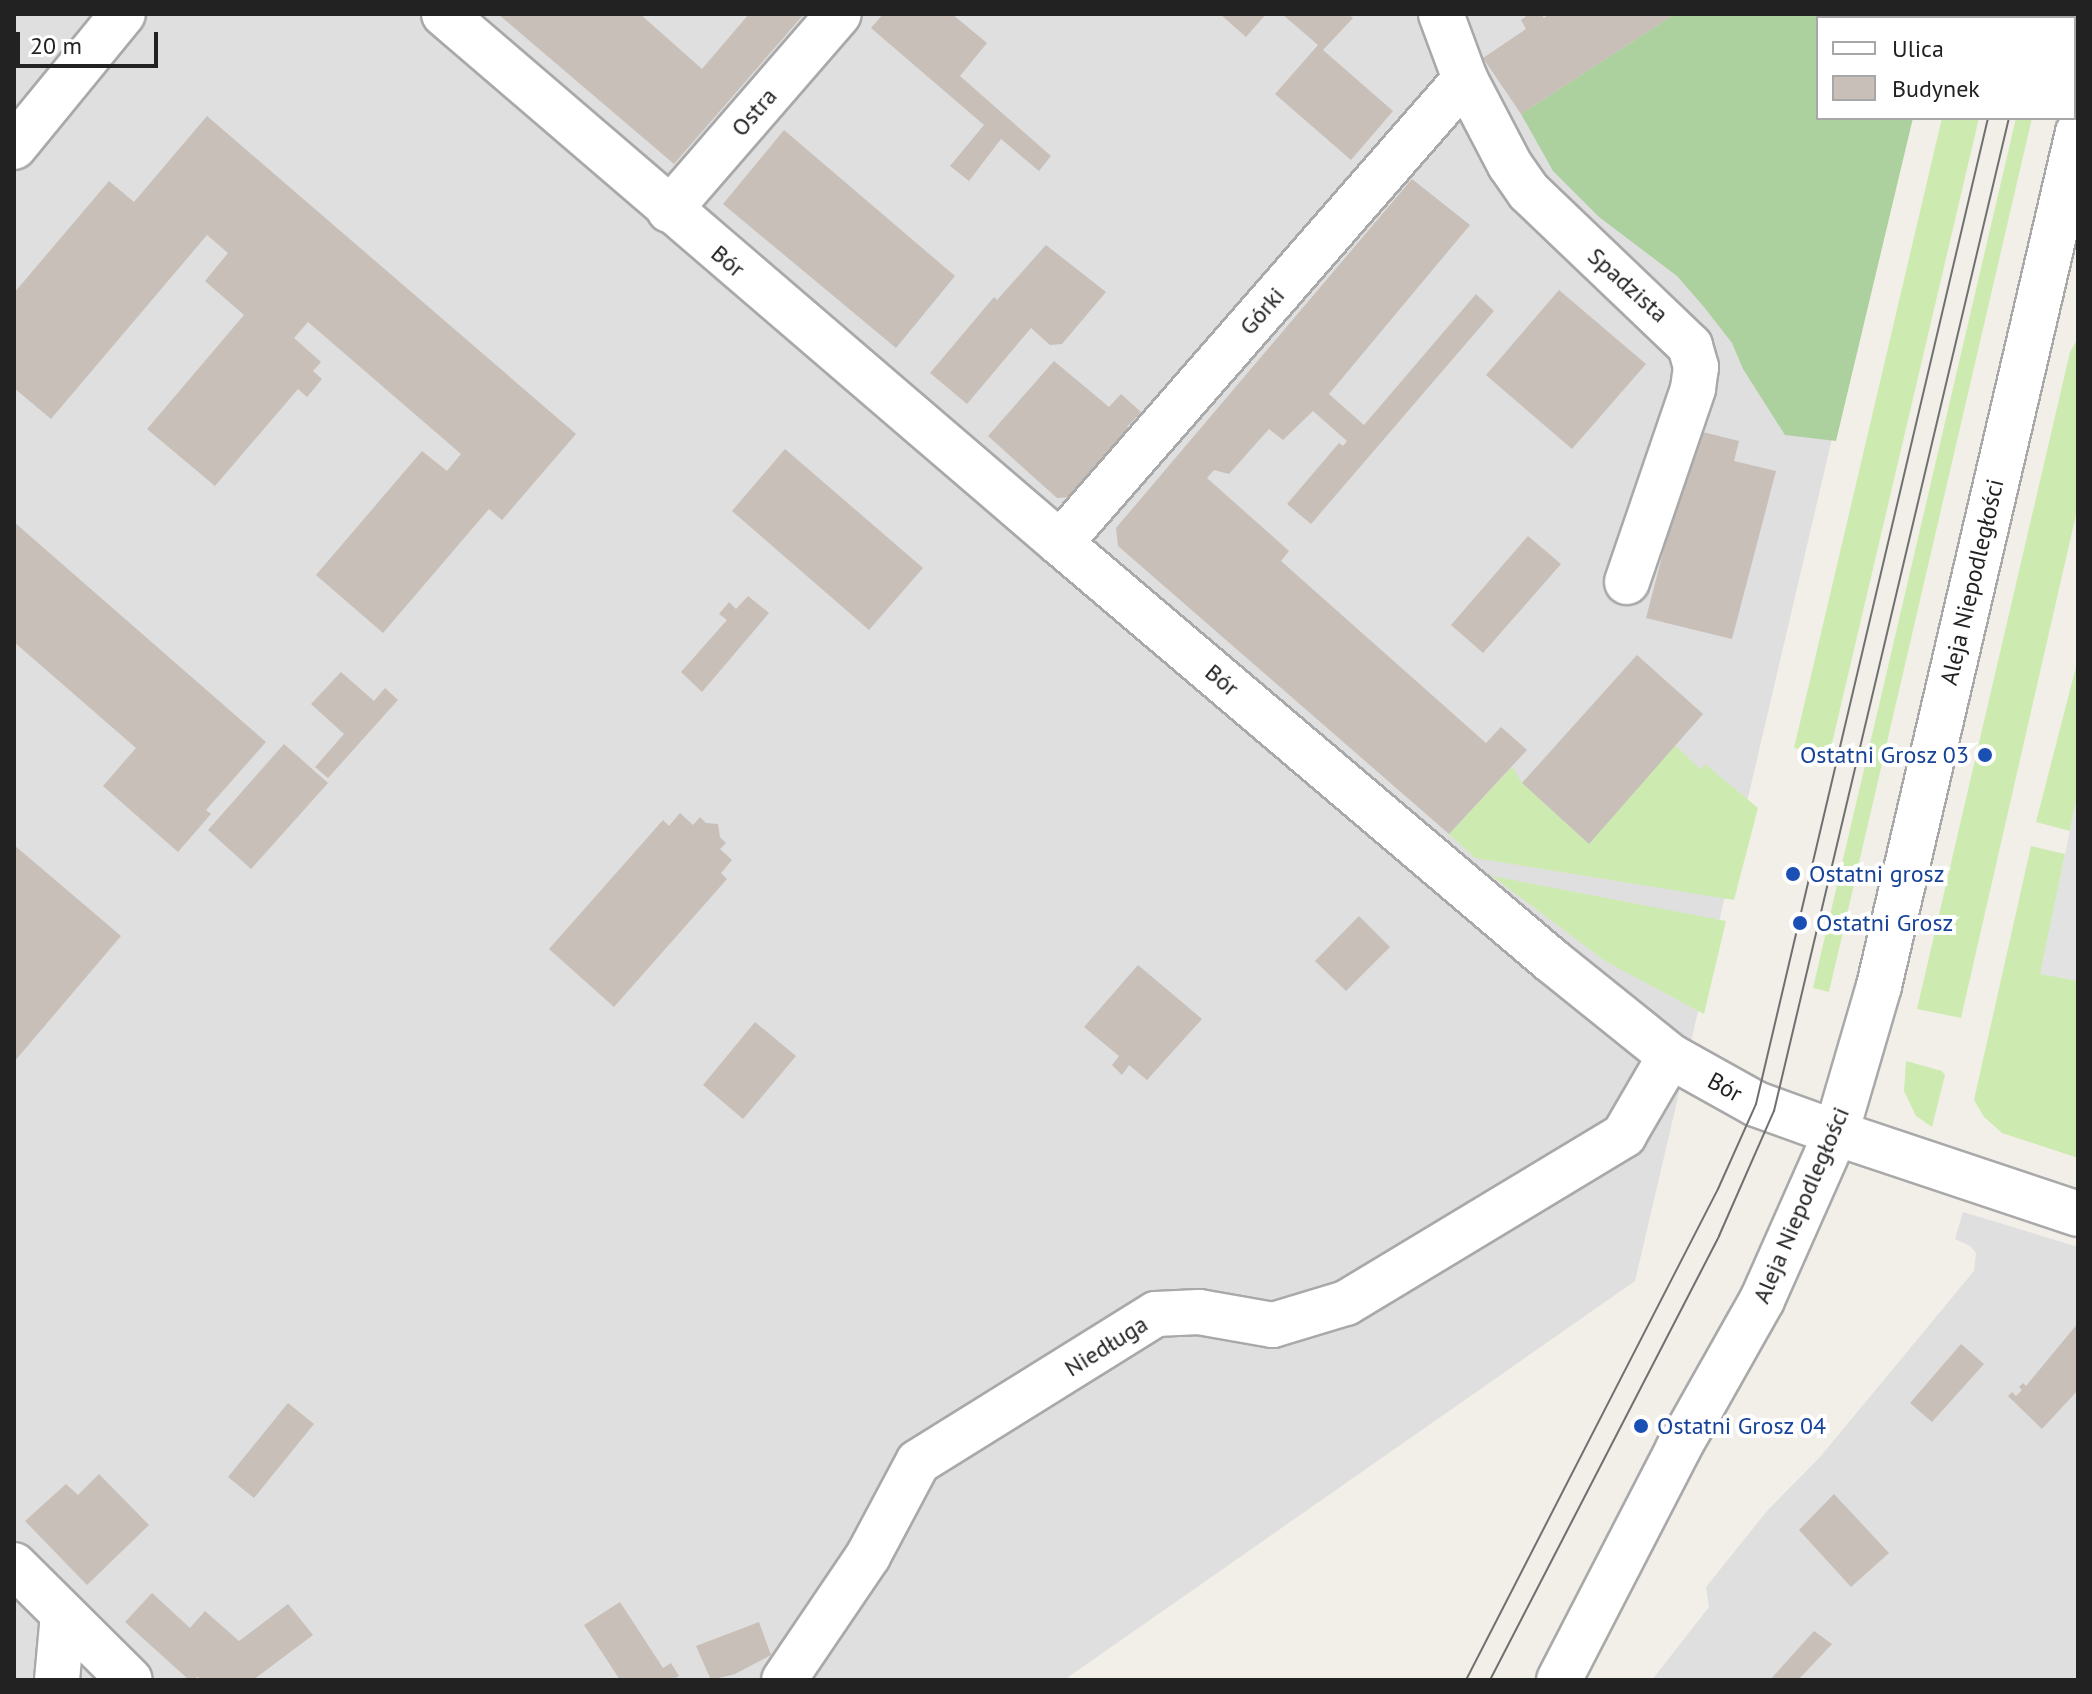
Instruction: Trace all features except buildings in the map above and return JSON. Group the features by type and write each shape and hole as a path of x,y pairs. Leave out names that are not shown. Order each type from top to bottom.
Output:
{"street":[{"path":"14,147 123,14"},
{"name":"Bór","path":"444,14 1060,543 1552,961 1670,1056 1756,1104 2078,1214"},
{"name":"Ostra","path":"669,210 839,14"},
{"name":"Spadzista","path":"1441,14 1465,79 1504,155 1529,192 1690,346 1696,367 1693,389 1627,582"},
{"name":"Górki","path":"1060,543 1465,79"},
{"name":"Aleja Niepodległości","path":"1559,1680 1678,1449 1762,1300 1836,1133 1879,986 2078,132"},
{"name":"Niedługa","path":"784,1680 868,1556 918,1462 1156,1314 1199,1312 1273,1325 1346,1303 1624,1135 1670,1056"},
{"path":"14,1565 130,1680"},
{"path":"57,1680 63,1614"}],"shaded area":[{"path":"14,14 1931,14 1816,16 1816,120 1907,120 1635,1281 1064,1680 14,1680"},
{"path":"2078,792 2078,981 2040,974"},
{"path":"1963,1212 2078,1247 2078,1680 1652,1680 1709,1607 1706,1587 1767,1511 1820,1457 1974,1271 1976,1253 1970,1246 1955,1239"}],"green space":[{"path":"1675,14 1938,14 1816,16 1816,120 1913,120 1836,441 1785,435 1743,369 1732,343 1704,307 1677,276 1599,217 1553,171 1521,114"},
{"path":"1942,120 1979,120 1829,756 1794,748"},
{"path":"2016,120 2032,120 1829,992 1813,988"},
{"path":"2078,338 2078,506 1961,1018 1917,1009 2070,352"},
{"path":"2078,659 2078,792 2070,831 2036,822"},
{"path":"1675,745 1701,770 1705,764 1758,808 1734,900 1475,858 1449,834 1512,767 1522,783 1589,844"},
{"path":"2031,846 2065,854 2041,973 2078,981 2078,1158 2002,1133 1984,1117 1974,1100"},
{"path":"1492,876 1726,921 1704,1014 1605,961"},
{"path":"1906,1061 1942,1071 1945,1075 1932,1127 1916,1116 1904,1091"}],"tram line":[{"path":"1466,1680 1718,1189 1756,1104 1988,120"},
{"path":"1490,1680 1719,1236 1774,1111 2009,120"}],"place":[{"name":"Ostatni Grosz 03","path":"1985,755"},
{"name":"Ostatni grosz","path":"1793,874"},
{"name":"Ostatni Grosz","path":"1800,923"},
{"name":"Ostatni Grosz 04","path":"1641,1426"}]}
